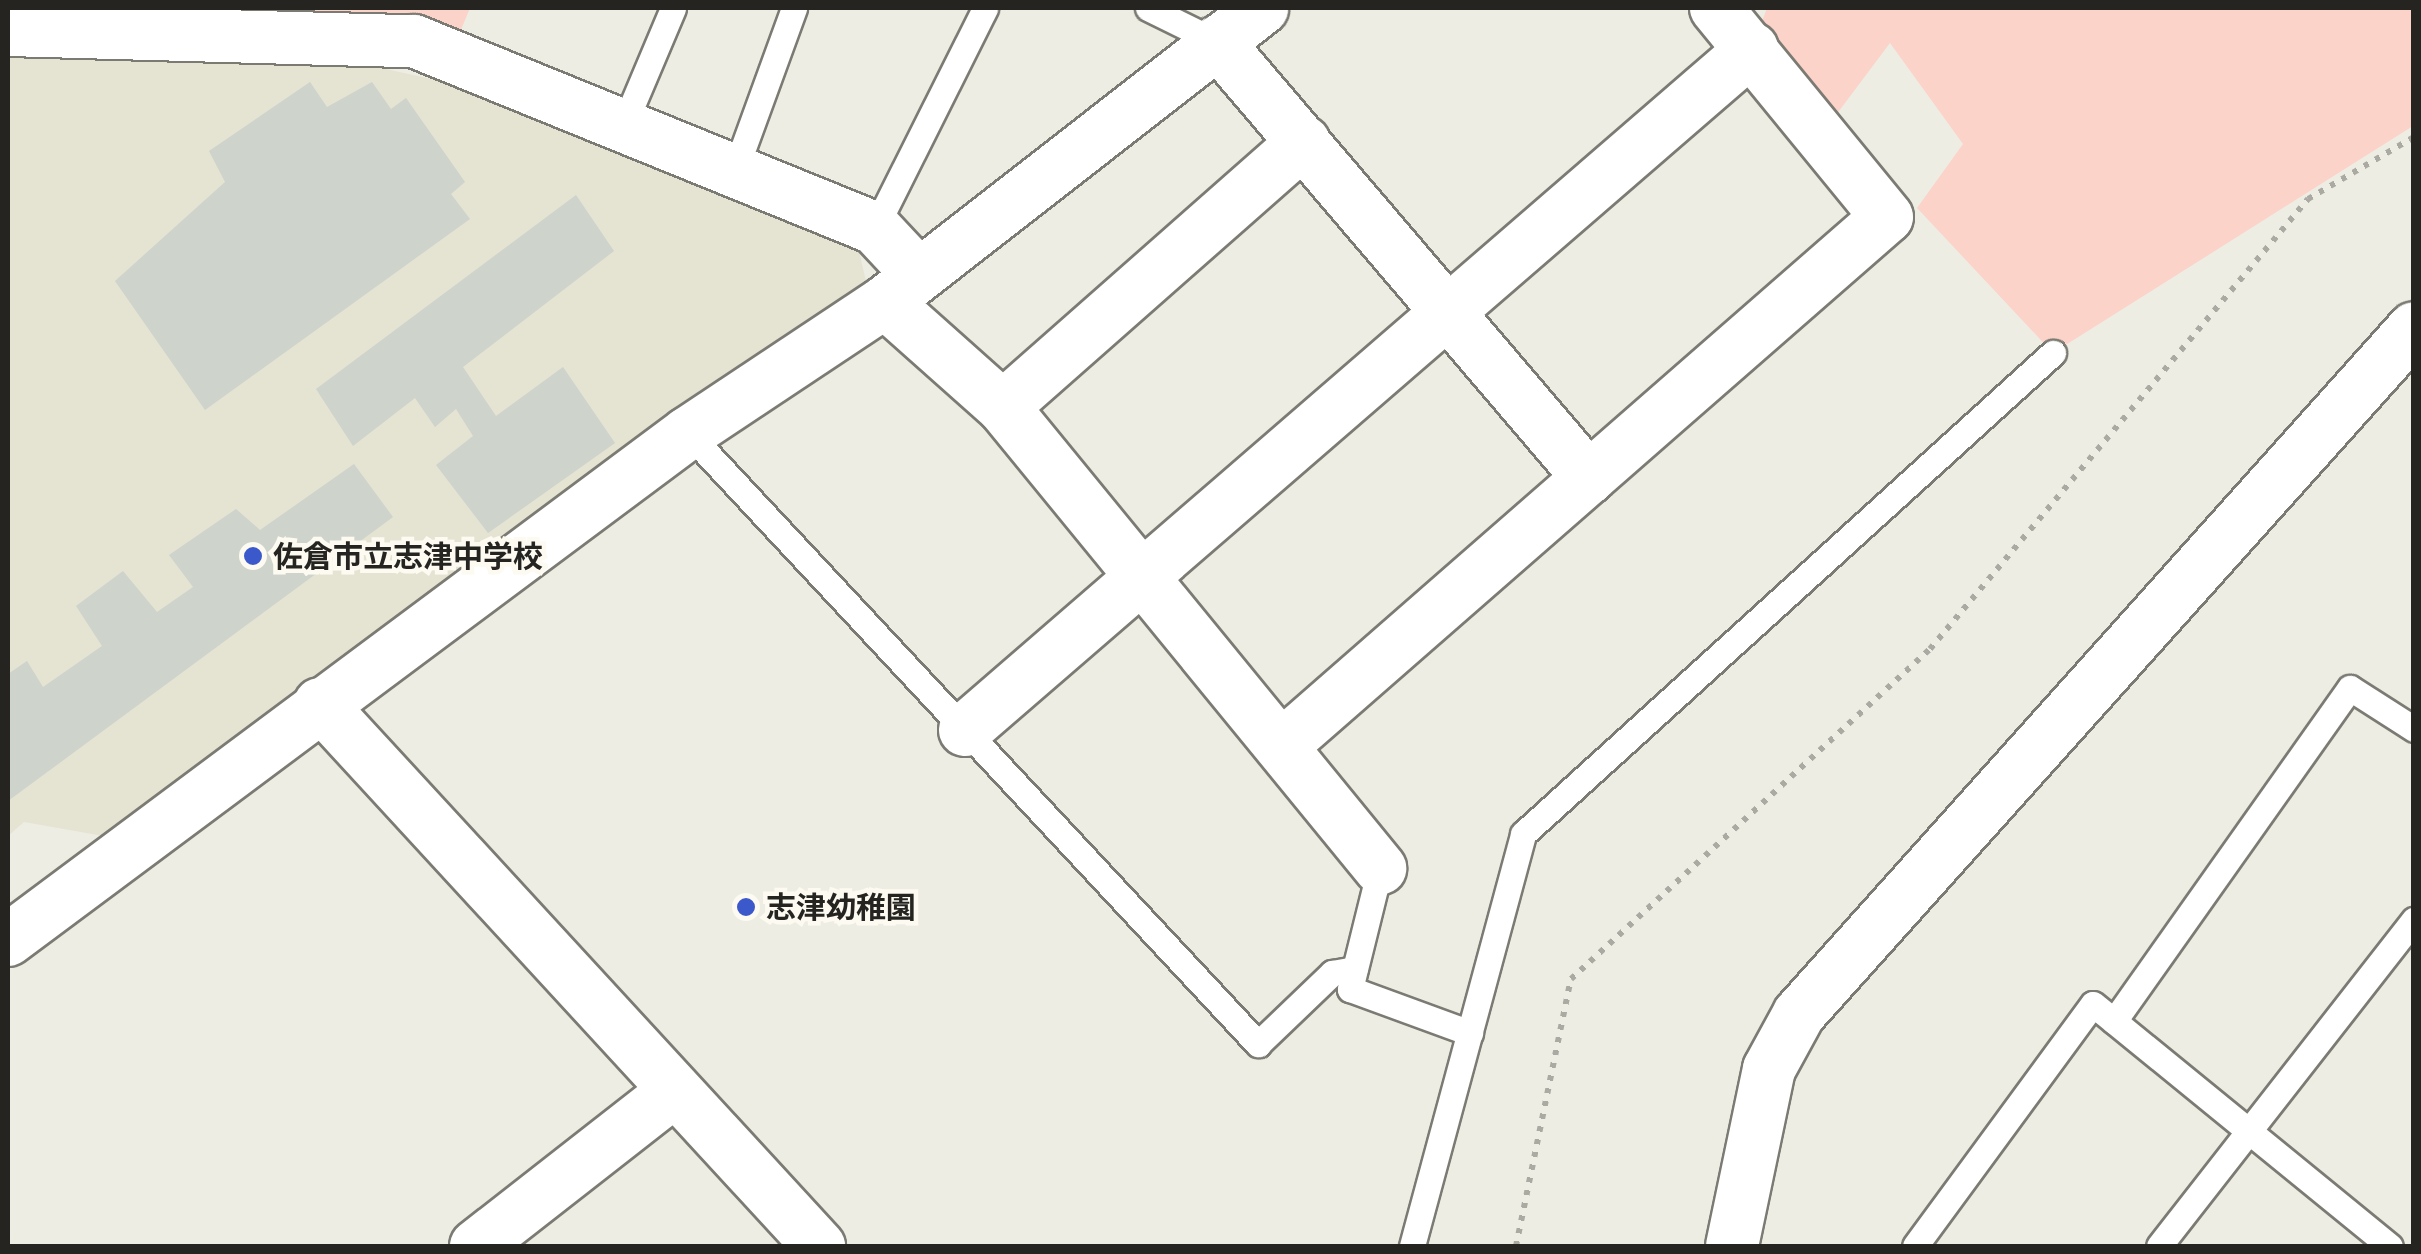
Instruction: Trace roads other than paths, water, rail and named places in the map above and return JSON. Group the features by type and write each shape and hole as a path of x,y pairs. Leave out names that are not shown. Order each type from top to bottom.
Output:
{"street":[{"path":"8,940 688,433 901,288 1262,8"},
{"path":"1285,743 1887,217 1716,8"},
{"path":"8,30 414,41 622,130 876,228 901,288 1285,743 1380,868"},
{"path":"1217,42 1589,478"},
{"path":"965,730 1752,49"},
{"path":"1004,408 1304,142"},
{"path":"1732,1246 1769,1068 1798,1014 2414,328"},
{"path":"320,704 673,1092 819,1246"},
{"path":"476,1246 673,1092"}],"lane":[{"path":"622,130 673,8"},
{"path":"734,173 794,8"},
{"path":"876,228 985,8"},
{"path":"1148,8 1217,42"},
{"path":"1412,1246 1523,834 2054,354"},
{"path":"688,433 1258,1044 1332,973 1355,969"},
{"path":"2114,1021 2350,688 2414,730"},
{"path":"1380,868 1350,989 1470,1032"},
{"path":"2159,1246 2414,920"},
{"path":"1915,1246 2093,1004 2388,1246"}],"place":[{"name":"佐倉市立志津中学校","path":"253,556"},
{"name":"志津幼稚園","path":"746,907"}]}
